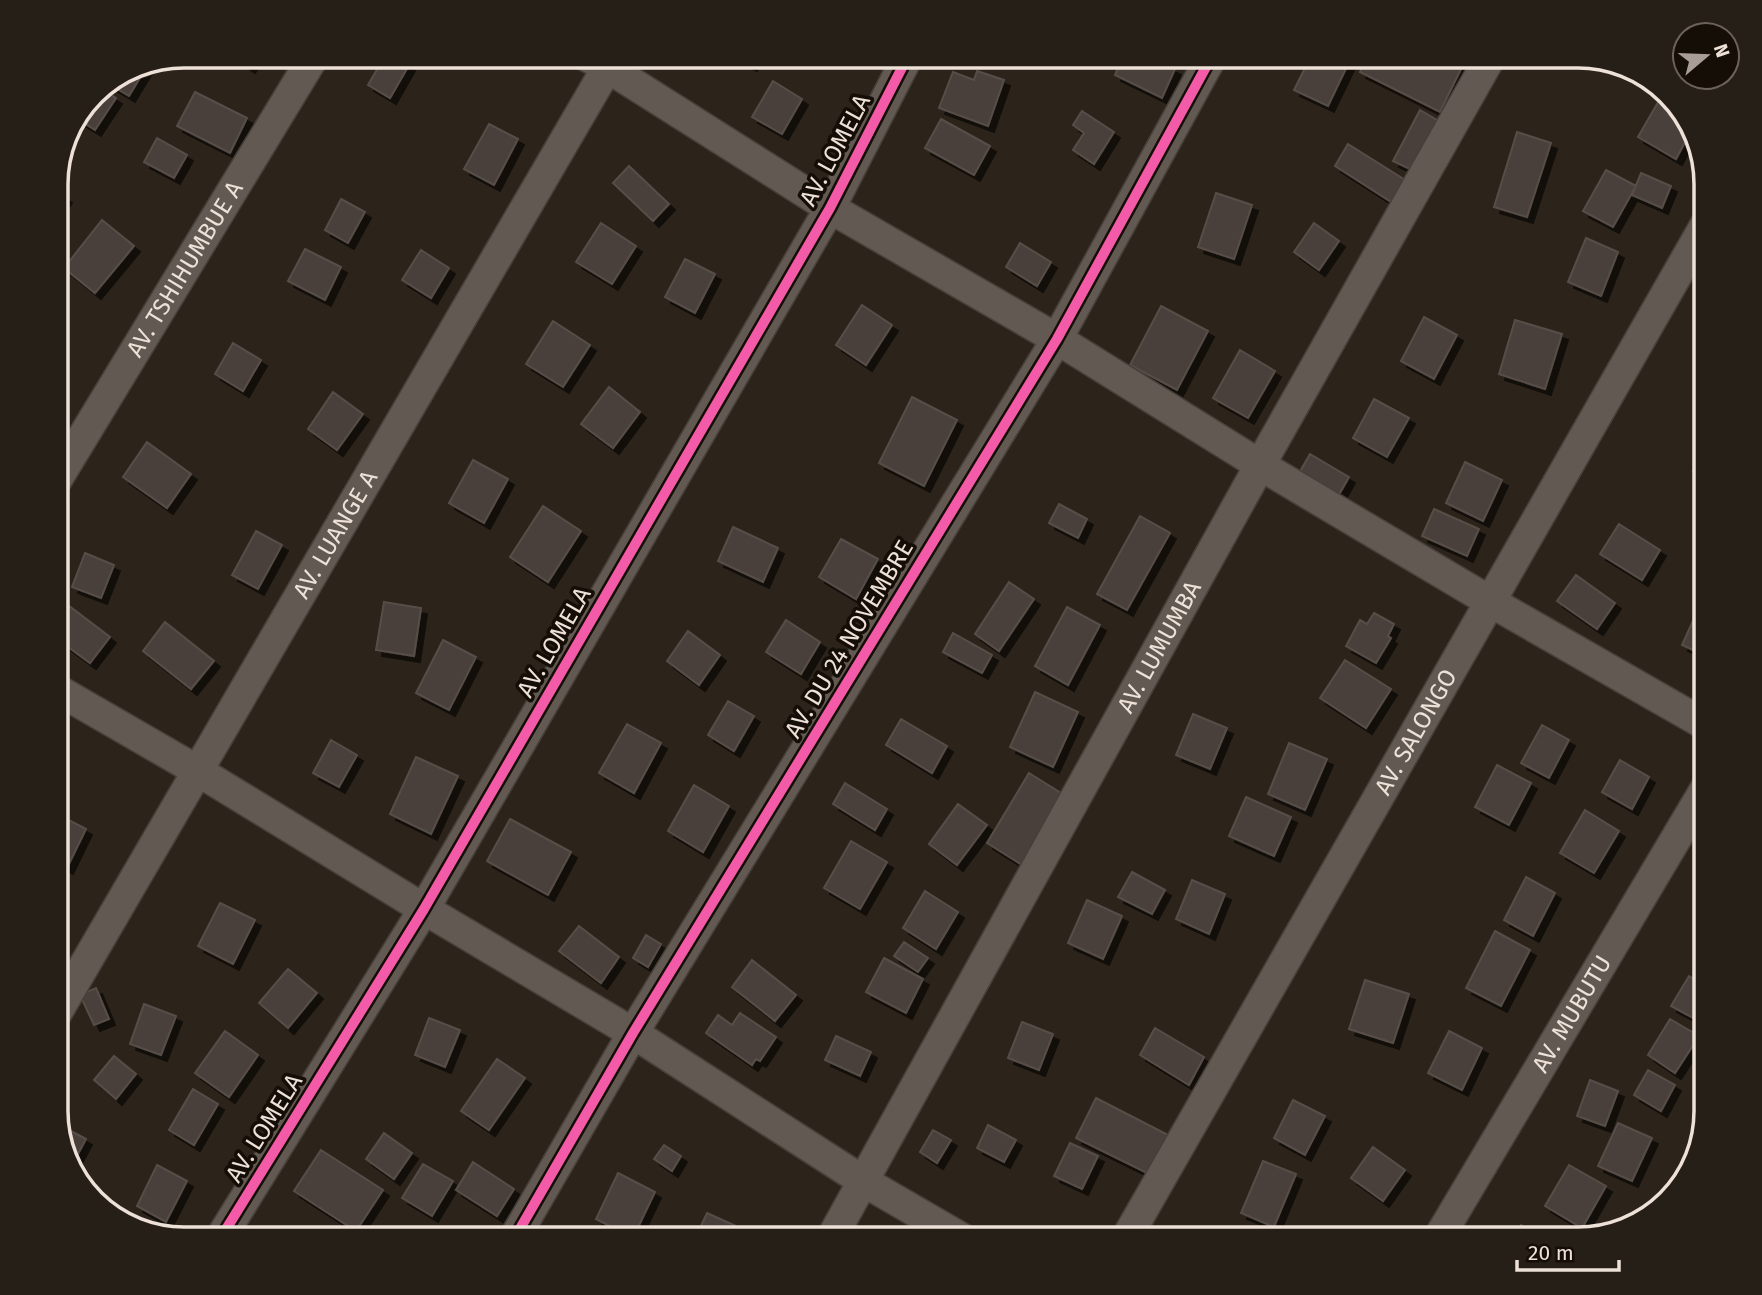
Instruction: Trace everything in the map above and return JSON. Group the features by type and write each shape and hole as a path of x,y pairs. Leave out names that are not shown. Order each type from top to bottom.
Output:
{"street":[{"name":"AV. TSHIHUMBUE A","path":"68,461 307,68"},
{"name":"AV. LUANGE A","path":"68,993 198,771 597,68"},
{"path":"614,68 830,208 1056,340 1491,602 1694,718"},
{"name":"AV. LOMELA","path":"227,1227 424,909 830,208 902,68"},
{"name":"AV. DU 24 NOVEMBRE","path":"521,1227 633,1032 1056,340 1205,68"},
{"name":"AV. LUMUMBA","path":"838,1227 1260,465 1484,68"},
{"name":"AV. SALONGO","path":"1133,1227 1694,242"},
{"path":"68,696 633,1032 863,1181 942,1227"},
{"name":"AV. MUBUTU","path":"1445,1227 1694,808"}],"building":[{"path":"378,68 407,68 390,98 368,85"},
{"path":"1118,68 1175,69 1162,98 1115,75"},
{"path":"1305,68 1346,68 1328,106 1294,90"},
{"path":"1362,68 1462,68 1440,112 1360,72"},
{"path":"977,71 1004,80 988,126 939,108 953,72 974,80"},
{"path":"140,77 129,96 118,89"},
{"path":"773,81 802,99 782,134 752,117"},
{"path":"195,92 247,118 230,153 177,126"},
{"path":"111,95 116,98 95,130 86,124 102,102"},
{"path":"1659,101 1670,114 1685,142 1676,159 1638,137"},
{"path":"1420,110 1439,121 1412,170 1393,161"},
{"path":"1082,111 1114,132 1094,164 1073,150 1084,133 1073,125"},
{"path":"941,119 990,146 974,175 925,148"},
{"path":"489,124 518,139 494,185 464,169"},
{"path":"1517,132 1551,143 1527,217 1494,207"},
{"path":"157,138 187,155 174,178 144,162"},
{"path":"1348,144 1410,183 1396,205 1335,166"},
{"path":"629,166 669,204 653,221 613,183"},
{"path":"1606,170 1636,186 1613,227 1583,211"},
{"path":"1641,173 1671,186 1662,208 1632,195"},
{"path":"1216,193 1252,205 1234,259 1198,247"},
{"path":"341,199 365,212 348,243 325,230"},
{"path":"102,220 134,246 95,293 68,271 68,263"},
{"path":"601,223 636,246 612,284 576,262"},
{"path":"1314,223 1339,241 1319,270 1294,252"},
{"path":"1586,238 1618,252 1601,296 1568,282"},
{"path":"1020,243 1051,262 1037,286 1006,267"},
{"path":"305,249 341,267 325,300 288,281"},
{"path":"421,250 449,268 431,298 402,280"},
{"path":"685,259 715,274 695,313 665,297"},
{"path":"862,305 892,325 866,365 836,345"},
{"path":"1161,306 1208,331 1177,390 1130,365"},
{"path":"1424,317 1457,335 1434,379 1401,361"},
{"path":"1515,320 1562,334 1545,389 1499,374"},
{"path":"553,321 590,345 563,387 526,364"},
{"path":"233,343 261,360 243,391 215,374"},
{"path":"1240,350 1275,371 1248,418 1213,398"},
{"path":"609,387 640,412 613,448 581,424"},
{"path":"333,392 363,414 337,450 308,429"},
{"path":"912,397 957,420 924,486 879,463"},
{"path":"1374,399 1409,418 1387,457 1353,438"},
{"path":"147,442 191,474 167,508 123,477"},
{"path":"1310,454 1349,477 1337,498 1298,475"},
{"path":"473,460 508,479 484,523 449,503"},
{"path":"1465,462 1502,480 1483,521 1446,503"},
{"path":"1059,504 1087,519 1078,538 1049,523"},
{"path":"543,506 581,531 548,582 510,557"},
{"path":"1434,509 1479,529 1467,556 1422,536"},
{"path":"1140,516 1170,533 1127,610 1097,594"},
{"path":"1619,524 1660,550 1642,580 1600,554"},
{"path":"733,527 778,548 763,582 718,561"},
{"path":"256,531 282,545 258,589 232,575"},
{"path":"841,539 878,559 856,599 819,577"},
{"path":"85,553 114,565 101,598 72,587"},
{"path":"1576,575 1615,603 1597,629 1557,601"},
{"path":"1009,582 1034,599 999,651 975,634"},
{"path":"384,602 421,608 414,656 376,650"},
{"path":"68,605 110,637 90,663 68,647"},
{"path":"1067,607 1100,625 1068,685 1035,666"},
{"path":"1374,613 1394,624 1388,636 1391,638 1376,663 1346,646 1360,620 1367,624"},
{"path":"1694,619 1694,650 1682,645"},
{"path":"786,620 820,642 801,674 766,652"},
{"path":"165,622 214,661 191,689 143,651"},
{"path":"688,631 720,655 699,685 667,661"},
{"path":"953,633 992,655 982,673 943,652"},
{"path":"443,640 476,657 449,710 416,693"},
{"path":"1345,660 1391,689 1366,728 1320,698"},
{"path":"1035,692 1078,712 1053,767 1010,747"},
{"path":"728,701 754,716 734,751 708,735"},
{"path":"1193,714 1227,728 1210,769 1176,755"},
{"path":"901,719 947,746 932,773 886,745"},
{"path":"627,724 661,743 634,793 599,773"},
{"path":"1542,725 1569,740 1549,778 1521,763"},
{"path":"331,740 357,755 339,787 313,773"},
{"path":"1289,743 1327,759 1305,810 1268,794"},
{"path":"416,757 458,776 431,834 390,814"},
{"path":"1620,760 1649,777 1632,809 1602,792"},
{"path":"1497,765 1531,783 1509,825 1475,807"},
{"path":"1029,773 1069,798 1027,868 987,843"},
{"path":"845,783 887,809 875,830 833,804"},
{"path":"694,785 729,806 703,852 668,831"},
{"path":"1246,797 1291,817 1274,856 1229,836"},
{"path":"958,804 987,825 957,865 929,844"},
{"path":"1585,810 1619,831 1594,873 1560,853"},
{"path":"510,819 571,852 548,895 487,861"},
{"path":"68,820 86,829 68,866"},
{"path":"851,841 887,862 860,909 824,888"},
{"path":"1132,872 1165,890 1152,914 1118,897"},
{"path":"1526,877 1555,893 1533,936 1504,920"},
{"path":"1192,880 1225,894 1209,934 1176,919"},
{"path":"925,891 958,912 936,949 903,928"},
{"path":"1087,900 1122,916 1103,959 1068,943"},
{"path":"220,903 255,920 233,964 198,946"},
{"path":"579,926 619,957 601,983 559,951"},
{"path":"1495,931 1530,950 1501,1006 1466,988"},
{"path":"646,935 661,944 648,967 633,958"},
{"path":"904,942 928,958 918,972 894,956"},
{"path":"884,958 923,979 906,1013 866,992"},
{"path":"752,960 796,995 775,1021 732,987"},
{"path":"288,969 317,993 288,1028 259,1003"},
{"path":"1689,976 1694,979 1694,1018 1671,1006"},
{"path":"1365,980 1409,994 1393,1043 1349,1029"},
{"path":"96,988 109,1019 94,1025 80,995"},
{"path":"144,1004 176,1016 161,1055 130,1044"},
{"path":"740,1013 776,1037 760,1061 756,1059 752,1065 706,1033 718,1015 732,1025"},
{"path":"429,1018 460,1030 445,1067 415,1055"},
{"path":"1670,1019 1694,1033 1694,1044 1675,1073 1648,1055"},
{"path":"1022,1022 1053,1034 1039,1070 1008,1058"},
{"path":"1155,1028 1204,1057 1189,1085 1140,1055"},
{"path":"225,1031 258,1055 229,1097 195,1073"},
{"path":"1449,1031 1482,1048 1462,1090 1428,1073"},
{"path":"836,1036 871,1052 860,1076 825,1060"},
{"path":"114,1056 136,1074 116,1099 94,1080"},
{"path":"497,1059 525,1078 489,1130 461,1111"},
{"path":"1648,1070 1675,1085 1661,1111 1634,1095"},
{"path":"1590,1080 1618,1091 1605,1126 1577,1116"},
{"path":"193,1089 218,1104 194,1145 169,1130"},
{"path":"1096,1098 1168,1135 1149,1174 1076,1138"},
{"path":"1293,1100 1325,1116 1305,1155 1274,1138"},
{"path":"1618,1123 1652,1138 1632,1181 1598,1166"},
{"path":"988,1125 1016,1140 1004,1162 977,1148"},
{"path":"70,1130 86,1139 77,1155"},
{"path":"933,1130 951,1140 937,1163 920,1152"},
{"path":"384,1133 412,1153 394,1179 366,1159"},
{"path":"1070,1143 1098,1156 1082,1189 1054,1176"},
{"path":"664,1145 681,1156 672,1171 654,1159"},
{"path":"1373,1147 1405,1170 1383,1201 1351,1178"},
{"path":"321,1150 383,1190 359,1227 350,1227 294,1191"},
{"path":"1263,1161 1296,1174 1274,1227 1241,1213"},
{"path":"473,1162 514,1189 497,1216 456,1190"},
{"path":"423,1164 453,1181 432,1216 402,1198"},
{"path":"157,1165 187,1181 166,1222 137,1206"},
{"path":"1569,1165 1606,1186 1583,1227 1545,1206"},
{"path":"618,1173 655,1192 638,1227 612,1227 596,1219"},
{"path":"707,1213 736,1226 736,1227 701,1227"}],"cycle path":[{"path":"227,1227 424,909 830,208 902,68"},
{"path":"521,1227 633,1033 1057,339 1205,68"}]}
